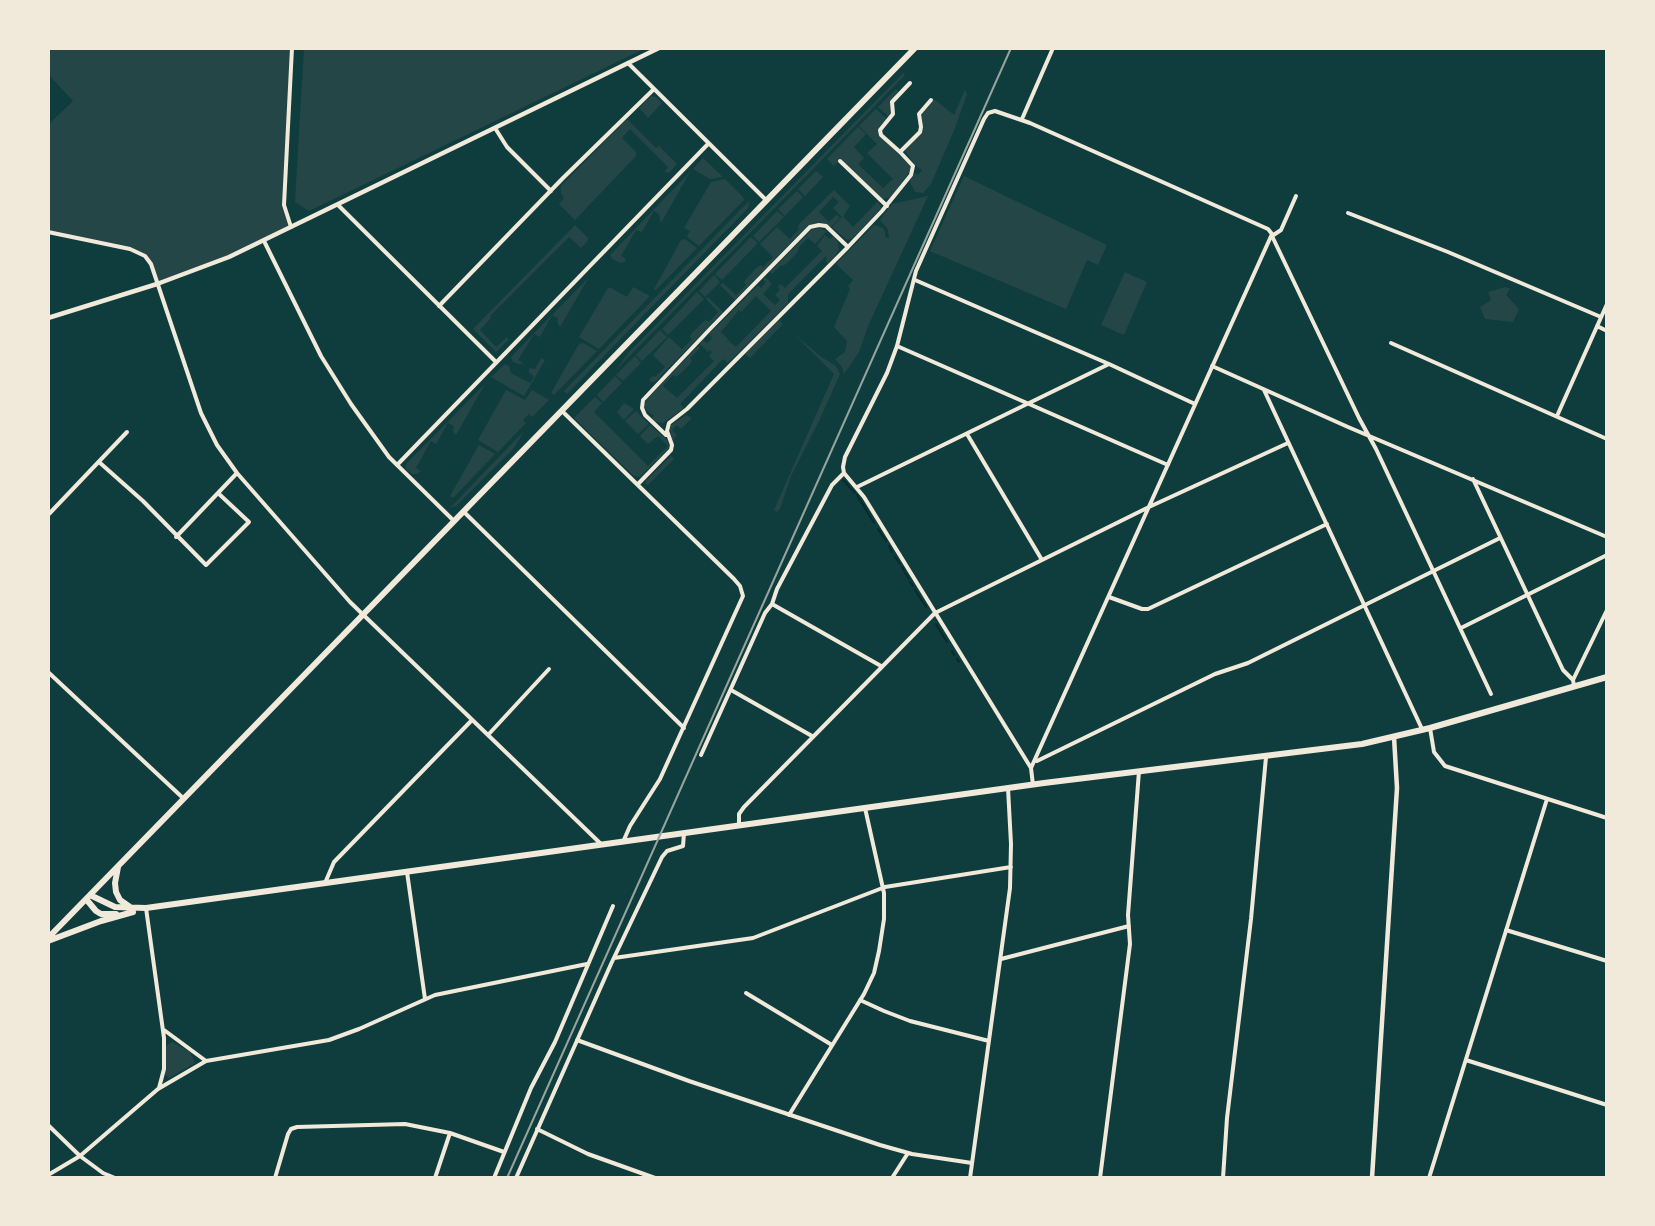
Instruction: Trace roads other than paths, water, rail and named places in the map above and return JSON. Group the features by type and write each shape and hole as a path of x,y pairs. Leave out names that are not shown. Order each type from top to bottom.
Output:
{"main road":[{"path":"48,939 915,48"},
{"path":"88,897 91,907 102,914 1139,770 1362,744 1430,728 1573,683 1607,677"},
{"path":"118,866 116,892 120,900 133,910"},
{"path":"88,897 111,906 133,910"},
{"path":"48,939 133,910"}],"street":[{"path":"291,227 284,205 292,48"},
{"path":"48,318 157,284 215,263 659,48"},
{"path":"1022,119 1053,48"},
{"path":"628,63 766,201"},
{"path":"638,484 671,451 672,445 666,430 670,422 687,409 849,247 887,206 913,171 912,164 881,135 880,130 893,114 891,103 910,83"},
{"path":"439,306 654,89"},
{"path":"900,153 920,132 919,114 931,100"},
{"path":"1033,785 1031,768 857,487 844,473 843,467 845,457 887,373 905,318 916,271 982,122 988,113 997,111 1022,119 1271,231 1491,694"},
{"path":"495,128 507,147 551,191"},
{"path":"397,465 708,144"},
{"path":"840,161 887,206"},
{"path":"1031,768 1272,236 1282,228 1296,196"},
{"path":"338,205 496,362"},
{"path":"1348,213 1448,252 1601,317"},
{"path":"669,438 645,415 642,405 646,395 810,227 826,226 849,247"},
{"path":"48,232 130,249 145,256 151,264 201,413 213,438 237,473 363,615 601,844"},
{"path":"264,241 333,376 377,441 397,465 454,521"},
{"path":"915,280 1195,404"},
{"path":"1557,416 1607,304"},
{"path":"1597,326 1607,331"},
{"path":"1391,344 1607,439"},
{"path":"897,346 1168,465"},
{"path":"857,487 1109,364"},
{"path":"1212,366 1607,537"},
{"path":"1263,390 1422,729"},
{"path":"562,410 736,581 743,596 660,779 630,826 623,842"},
{"path":"48,515 127,432"},
{"path":"967,434 1041,560"},
{"path":"739,825 739,814 742,809 935,613 1149,507 1288,442"},
{"path":"99,462 143,501 206,565 249,522 218,493"},
{"path":"176,537 237,473"},
{"path":"701,755 777,589 829,491 844,473"},
{"path":"1473,480 1563,670 1573,683 1607,610"},
{"path":"463,512 684,728"},
{"path":"1109,597 1142,609 1150,609 1327,524"},
{"path":"1036,761 1215,674 1248,663 1500,538"},
{"path":"1461,628 1607,555"},
{"path":"772,604 881,666"},
{"path":"488,735 549,669"},
{"path":"48,673 183,798"},
{"path":"731,690 812,736"},
{"path":"325,883 334,862 472,720"},
{"path":"1430,728 1433,751 1437,759 1445,766 1607,818"},
{"path":"1372,1178 1397,788 1394,737"},
{"path":"1222,1178 1251,918 1266,757"},
{"path":"1100,1178 1130,944 1128,915 1139,770"},
{"path":"970,1178 1001,959 1011,867 1008,788"},
{"path":"1429,1178 1547,799"},
{"path":"789,1115 872,978 880,946 884,913 883,887 865,808"},
{"path":"516,1178 614,958 662,857 667,851 683,846 684,833"},
{"path":"614,958 762,936 883,887 1011,867"},
{"path":"407,872 425,999"},
{"path":"494,1178 537,1075 555,1042 614,906"},
{"path":"146,908 163,1030 164,1069 158,1089"},
{"path":"1001,959 1129,926"},
{"path":"1506,930 1607,961"},
{"path":"48,1175 80,1156 158,1089 206,1061 329,1040 425,999 587,964"},
{"path":"746,993 832,1045"},
{"path":"860,1000 910,1021 989,1041"},
{"path":"163,1030 206,1061"},
{"path":"577,1040 789,1115 908,1153 972,1163"},
{"path":"1466,1060 1607,1105"},
{"path":"275,1178 288,1134 291,1129 298,1126 405,1124 450,1133 504,1152"},
{"path":"48,1125 80,1156 103,1173 115,1178"},
{"path":"537,1130 588,1154 655,1178"},
{"path":"435,1178 450,1133"},
{"path":"892,1178 908,1153"}],"waterway":[{"path":"843,480 855,493"},
{"path":"857,495 874,523"},
{"path":"878,529 886,541"},
{"path":"889,546 892,552"},
{"path":"895,557 900,564"},
{"path":"902,567 904,571"},
{"path":"905,573 909,579"},
{"path":"910,582 913,586"},
{"path":"915,590 926,607"},
{"path":"936,624 947,642"},
{"path":"952,651 954,655"}],"railway":[{"path":"507,1178 1011,48"}]}
